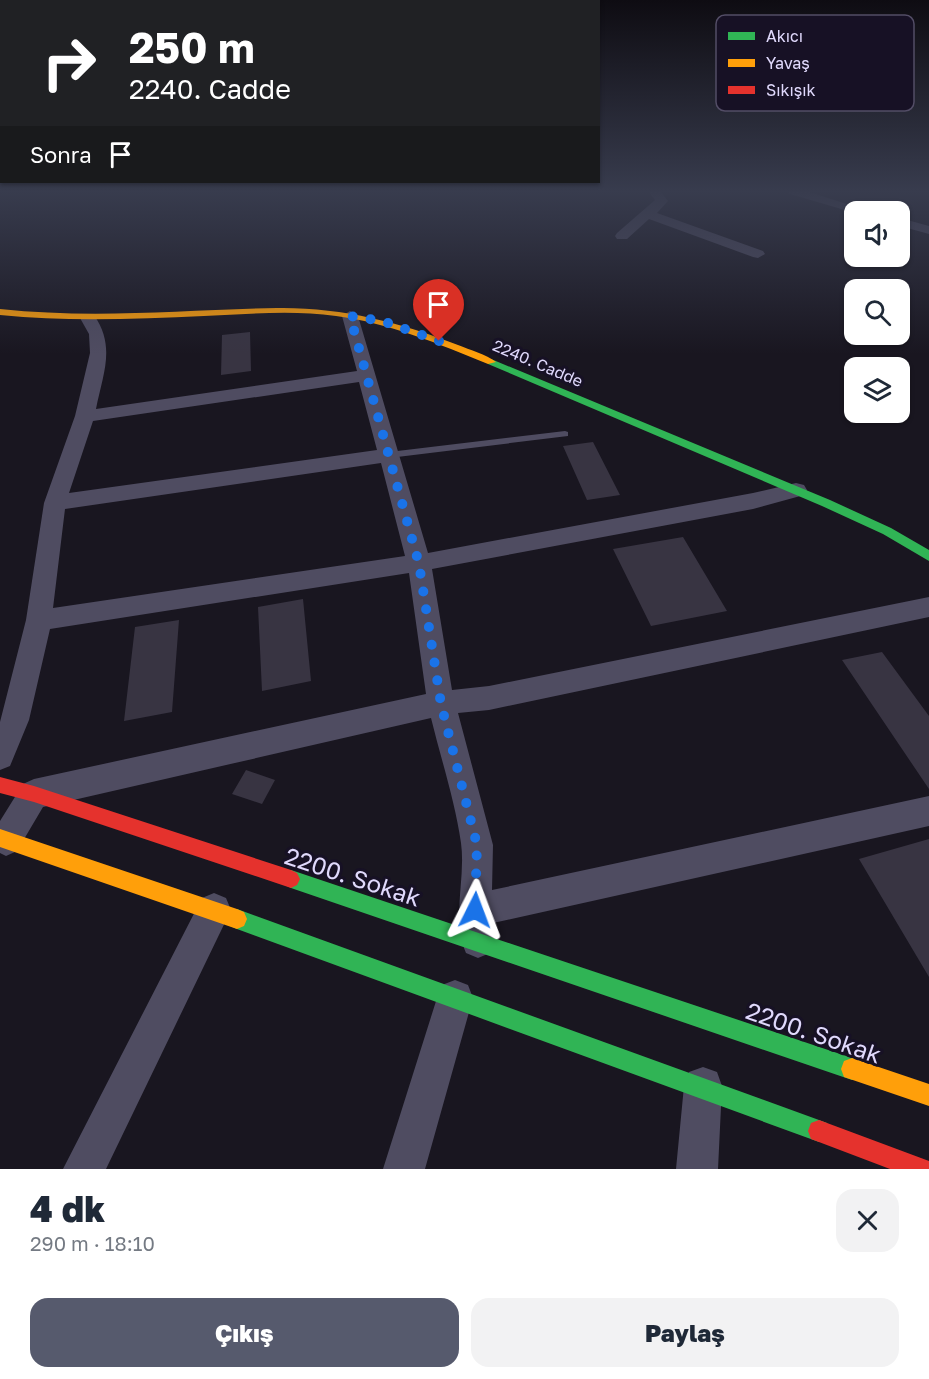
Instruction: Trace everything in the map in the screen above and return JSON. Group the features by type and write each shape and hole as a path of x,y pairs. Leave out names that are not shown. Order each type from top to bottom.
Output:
{"street":[{"path":"735,246 758,254"},
{"name":"2240. Cadde","path":"0,312 42,317 88,318 280,310 382,321 424,334 796,490 887,531 929,556"},
{"path":"350,316 419,564 441,704 477,845 475,910 478,941"},
{"path":"0,756 15,720 39,620 55,503 86,416 99,353 97,334 88,318"},
{"path":"86,416 368,375"},
{"path":"55,503 389,455"},
{"path":"39,620 419,564 753,501 796,490"},
{"path":"921,1169 703,1086 214,910 3,839 34,794 441,704 489,698 929,607"},
{"name":"2200. Sokak","path":"0,785 34,794 478,941 929,1095"},
{"path":"475,910 929,811"},
{"path":"84,1169 214,910"},
{"path":"404,1169 455,998"},
{"path":"697,1169 703,1086"}],"lane":[{"path":"389,455 565,434"}],"building":[{"path":"250,332 251,371 221,375 222,335"},
{"path":"593,442 620,495 587,500 563,446"},
{"path":"683,537 727,611 651,626 613,549"},
{"path":"303,599 311,681 262,691 258,607"},
{"path":"179,620 172,712 124,721 135,627"},
{"path":"882,652 929,716 929,789 842,660"},
{"path":"246,770 275,780 262,804 232,794"},
{"path":"929,839 929,977 859,859"}],"traffic: fast":[{"path":"491,362 826,503 887,531 929,556"},
{"path":"291,879 852,1069"},
{"path":"237,919 819,1131"}],"traffic: slow":[{"path":"0,312 82,317 277,310 321,311 396,326 491,362"},
{"path":"0,838 237,919"},
{"path":"852,1069 929,1095"}],"traffic: jam":[{"path":"0,785 34,794 291,879"},
{"path":"819,1131 921,1169"}],"route":[{"path":"439,341 382,321 350,316 419,564 441,704 477,845 475,910"}]}
